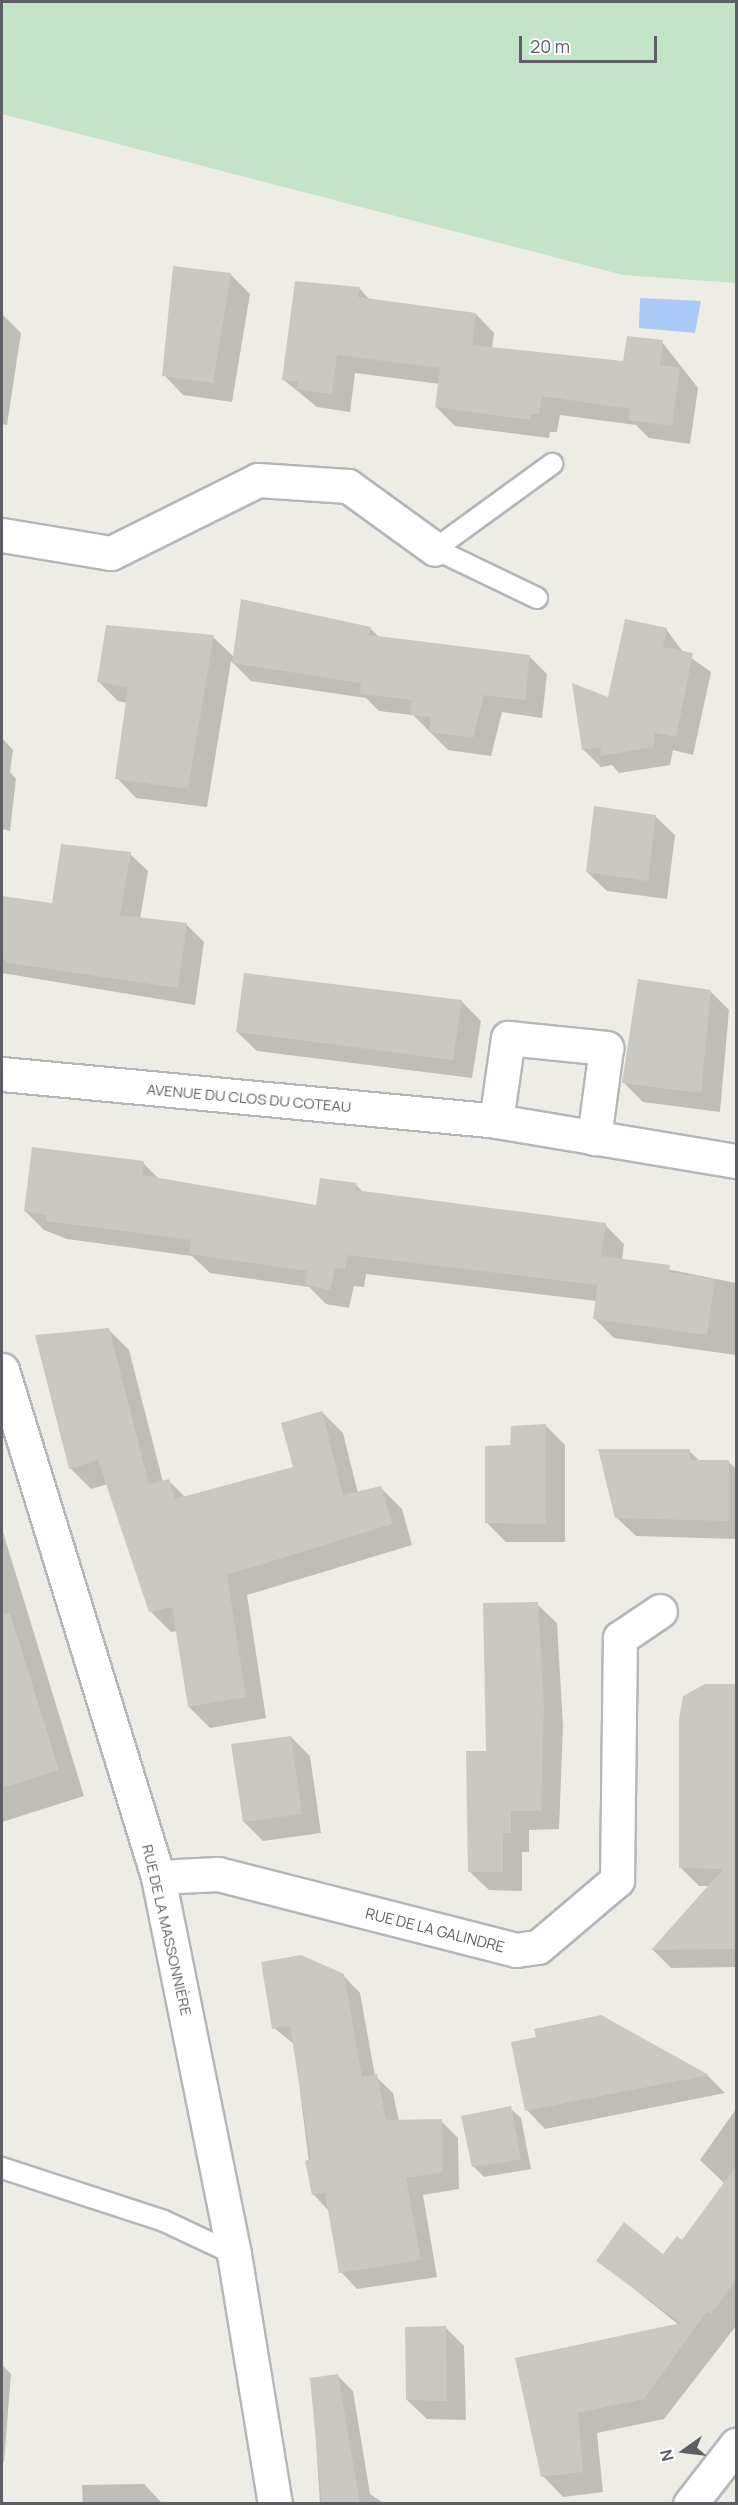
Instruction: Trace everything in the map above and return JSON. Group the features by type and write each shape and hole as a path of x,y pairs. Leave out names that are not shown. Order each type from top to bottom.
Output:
{"street":[{"path":"2,535 111,553 258,480 348,486 435,549"},
{"path":"496,1121 508,1038 606,1048 594,1138"},
{"name":"AVENUE DU CLOS DU COTEAU","path":"2,1074 496,1121 736,1161"},
{"name":"RUE DE LA MASSONNIÈRE","path":"2,1371 158,1877 234,2254 275,2504"},
{"name":"RUE DE LA GALINDRE","path":"158,1877 218,1874 516,1950 538,1947 617,1880 620,1638 660,1611"},
{"path":"690,2504 736,2445"}],"lane":[{"path":"537,598 435,549 552,464"},
{"path":"2,2168 164,2221 234,2254"}],"green space":[{"path":"2,2 736,2 736,283 623,275 2,114"}],"water":[{"path":"640,298 701,301 695,333 639,328"}],"building":[{"path":"173,266 231,273 213,383 162,376"},
{"path":"295,281 360,287 358,297 476,313 472,345 623,361 627,336 663,340 660,365 680,368 672,426 628,420 630,409 542,396 539,414 531,414 531,420 435,407 440,368 337,355 332,394 296,389 298,382 282,380"},
{"path":"241,599 371,627 369,635 530,655 525,700 484,695 473,738 429,732 431,717 410,715 412,700 360,694 361,683 232,663"},
{"path":"625,619 667,628 663,647 693,653 676,737 655,733 653,747 600,756 601,747 582,750 572,683 608,697"},
{"path":"106,625 214,635 188,789 115,779 128,687 97,682"},
{"path":"594,806 656,815 648,881 586,872"},
{"path":"61,844 131,852 120,915 187,923 178,988 8,963 2,957 2,896 52,903"},
{"path":"244,973 462,1000 453,1060 236,1032"},
{"path":"638,979 711,990 701,1093 622,1083"},
{"path":"32,1147 144,1161 142,1175 316,1205 320,1178 357,1183 355,1190 606,1223 601,1256 670,1265 669,1272 715,1279 707,1335 593,1319 599,1274 597,1285 348,1255 345,1269 335,1268 330,1290 305,1285 307,1271 189,1254 191,1240 46,1221 47,1215 24,1211"},
{"path":"109,1328 149,1484 169,1479 175,1499 293,1467 281,1423 322,1411 343,1495 381,1486 392,1524 227,1575 246,1697 188,1707 172,1607 149,1612 98,1460 69,1469 35,1335"},
{"path":"546,1424 546,1524 485,1523 485,1446 510,1445 511,1426"},
{"path":"598,1449 690,1449 690,1460 729,1460 729,1521 615,1518"},
{"path":"538,1602 544,1706 541,1811 511,1811 511,1833 503,1833 503,1872 468,1872 466,1751 486,1751 483,1603"},
{"path":"10,1613 59,1770 2,1788 2,1614"},
{"path":"705,1684 736,1684 735,1949 651,1950 723,1869 679,1868 679,1719 683,1696"},
{"path":"291,1736 302,1814 243,1822 231,1744"},
{"path":"301,1955 344,1974 362,2077 377,2074 386,2120 442,2119 443,2172 406,2178 421,2260 339,2273 325,2193 312,2195 305,2161 311,2159 290,2026 272,2029 261,1962"},
{"path":"601,2015 709,2075 525,2111 511,2042 536,2037 534,2029"},
{"path":"511,2106 521,2159 472,2167 461,2116"},
{"path":"736,2166 736,2280 711,2314 707,2311 644,2399 578,2413 583,2472 541,2477 515,2358 681,2323 596,2261 624,2222 663,2254 677,2236 682,2240"},
{"path":"446,2326 447,2401 406,2400 405,2327"},
{"path":"338,2374 360,2504 322,2504 310,2378"}]}
